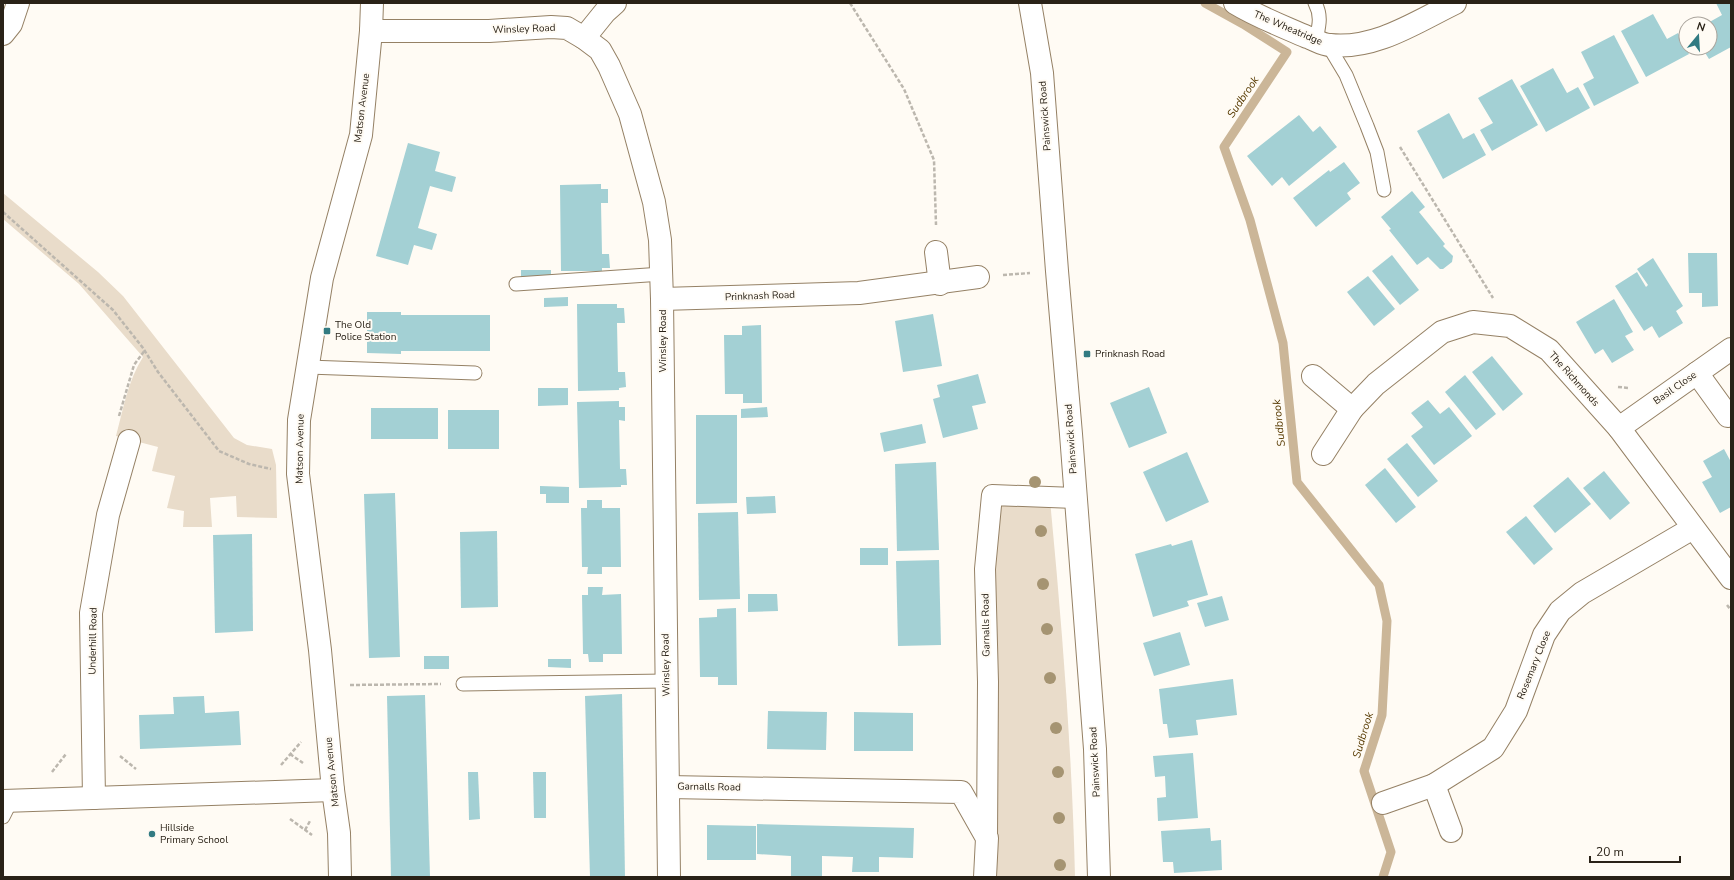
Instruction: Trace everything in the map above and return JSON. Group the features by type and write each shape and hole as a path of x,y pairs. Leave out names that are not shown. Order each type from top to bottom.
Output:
{"street":[{"path":"3,34 11,24 18,3"},
{"name":"Matson Avenue","path":"340,877 339,833 298,474 299,420 322,278 361,135 371,31 372,3"},
{"path":"584,38 605,12 615,3"},
{"name":"Painswick Road","path":"1030,3 1042,74 1057,271 1072,434 1075,498 1095,749 1099,877"},
{"name":"The Wheatridge","path":"1235,3 1259,17 1322,43 1348,45 1376,40 1391,35 1455,3"},
{"name":"Winsley Road","path":"371,31 489,31 552,27 567,28 600,50 609,66 630,114 654,202 660,240 662,274 669,877"},
{"path":"936,252 940,284"},
{"name":"Prinknash Road","path":"662,299 859,293 940,284 978,277"},
{"name":"The Richmonds","path":"1323,454 1352,409 1376,384 1442,332 1473,322 1510,326 1549,350 1620,428 1731,578"},
{"name":"Basil Close","path":"1620,428 1731,349"},
{"path":"1697,373 1728,416"},
{"path":"1313,376 1352,409"},
{"name":"Underhill Road","path":"94,798 91,613 108,515 129,441"},
{"name":"Garnalls Road","path":"985,877 987,838 988,682 985,569 992,495 1075,498"},
{"name":"Rosemary Close","path":"1383,803 1434,786 1493,748 1516,711 1544,635 1560,611 1582,593 1693,528"},
{"path":"1434,786 1451,831"},
{"name":"Garnalls Road","path":"668,787 961,792 987,838"},
{"path":"6,806 94,798 333,790"}],"lane":[{"path":"1315,3 1319,12 1322,43 1346,75 1377,152 1384,190"},
{"path":"516,284 662,274"},
{"path":"308,367 475,373"},
{"path":"463,684 666,681"}],"path":[{"path":"850,3 904,89 934,160 936,252"},
{"path":"1400,146 1510,326"},
{"path":"3,212 113,310 143,348 158,372 219,452 249,464 298,474"},
{"path":"978,277 1057,271"},
{"path":"323,686 463,684"},
{"path":"271,792 272,806 314,837"}],"shaded area":[{"path":"3,193 98,272 123,296 234,438 247,445 272,449 276,465 277,518 237,517 236,496 210,498 212,527 183,527 184,511 167,508 175,476 152,471 158,447 116,436 133,375 143,357 79,284 3,219"},
{"path":"992,495 1050,500 1066,688 1072,783 1075,877 985,877"}],"building":[{"path":"1716,3 1731,3 1731,47 1718,54 1718,17 1722,15"},
{"path":"1653,14 1667,39 1678,33 1678,56 1685,56 1646,77 1621,31"},
{"path":"1614,35 1639,83 1594,106 1583,84 1594,78 1581,52"},
{"path":"1707,56 1714,56 1709,59"},
{"path":"1553,68 1567,93 1578,87 1590,108 1546,132 1520,86"},
{"path":"1512,79 1538,125 1492,151 1480,130 1493,123 1478,98"},
{"path":"1449,113 1463,139 1474,133 1486,155 1443,179 1417,131"},
{"path":"1299,115 1313,132 1320,126 1337,147 1289,186 1282,177 1272,186 1247,156"},
{"path":"408,143 440,152 435,171 456,177 452,192 430,186 418,228 437,234 432,250 414,245 408,265 376,256"},
{"path":"1344,162 1360,183 1347,193 1351,199 1316,227 1293,198 1329,170 1330,172"},
{"path":"601,184 601,189 608,189 608,203 601,203 602,254 609,254 610,268 602,268 602,271 561,271 560,185"},
{"path":"1412,191 1425,207 1419,212 1445,244 1443,246 1453,256 1452,262 1443,269 1440,269 1428,257 1417,265 1389,230 1391,229 1381,217"},
{"path":"1688,253 1717,253 1718,306 1702,307 1702,293 1689,293"},
{"path":"1392,255 1419,290 1400,305 1372,271"},
{"path":"1653,258 1683,306 1676,311 1683,323 1659,338 1652,326 1644,331 1615,286 1637,272 1646,287 1648,285 1637,269"},
{"path":"521,270 551,270 551,279 521,278"},
{"path":"1368,276 1395,309 1374,326 1347,292"},
{"path":"568,297 568,306 544,307 544,298"},
{"path":"1614,299 1633,332 1625,336 1634,350 1612,363 1603,349 1595,354 1576,322"},
{"path":"577,304 617,304 617,308 624,308 625,323 617,323 618,372 625,372 626,387 619,388 619,390 578,391"},
{"path":"367,312 401,312 401,315 490,315 490,351 401,351 401,354 367,353"},
{"path":"933,314 942,366 903,372 895,321"},
{"path":"761,325 762,403 743,403 743,394 725,394 724,335 742,335 742,326"},
{"path":"1492,356 1523,394 1503,411 1472,372"},
{"path":"978,374 986,403 972,406 978,429 943,438 933,399 940,397 937,385"},
{"path":"1465,375 1496,414 1476,430 1445,392"},
{"path":"1149,387 1167,433 1129,448 1110,403"},
{"path":"538,388 568,388 568,405 538,406"},
{"path":"1428,400 1440,414 1449,407 1472,436 1434,465 1411,436 1423,427 1411,413"},
{"path":"619,401 619,407 625,407 625,421 619,420 620,469 626,469 627,485 621,485 621,487 579,488 577,402"},
{"path":"767,407 768,417 741,418 741,409"},
{"path":"371,408 438,408 438,439 371,439"},
{"path":"448,410 499,410 499,449 448,449"},
{"path":"696,415 737,415 737,503 696,504"},
{"path":"922,424 926,443 884,452 880,433"},
{"path":"1407,443 1438,481 1418,497 1387,459"},
{"path":"1724,449 1731,462 1731,507 1720,513 1702,482 1712,477 1703,461"},
{"path":"1187,452 1209,502 1166,522 1143,472"},
{"path":"936,462 939,550 897,551 895,464"},
{"path":"1385,468 1416,507 1396,523 1365,485"},
{"path":"1604,471 1630,503 1610,520 1583,488"},
{"path":"1568,477 1591,504 1555,533 1533,506"},
{"path":"540,486 569,487 569,503 546,503 546,494 540,494"},
{"path":"395,493 400,657 369,658 364,494"},
{"path":"775,496 776,513 747,514 746,497"},
{"path":"587,500 602,500 602,508 620,508 621,567 602,567 602,574 587,574 588,567 582,567 581,508 587,508"},
{"path":"738,512 740,599 699,600 698,513"},
{"path":"1526,516 1553,549 1534,565 1506,532"},
{"path":"497,531 498,607 461,608 460,532"},
{"path":"252,534 253,631 215,633 213,535"},
{"path":"1192,540 1208,595 1187,601 1189,606 1153,617 1135,554"},
{"path":"860,548 888,548 888,565 860,565"},
{"path":"939,560 941,645 898,646 896,561"},
{"path":"588,587 603,587 602,595 621,594 622,654 603,654 603,662 589,662 588,654 583,654 582,595 588,595"},
{"path":"748,594 777,594 778,611 748,612"},
{"path":"1222,596 1229,620 1205,627 1197,603"},
{"path":"736,608 737,685 718,685 718,677 700,677 699,618 717,617 717,609"},
{"path":"1180,632 1190,665 1154,676 1143,643"},
{"path":"424,656 449,656 449,669 424,669"},
{"path":"548,659 571,659 571,668 548,667"},
{"path":"1233,679 1237,715 1196,720 1198,735 1169,738 1167,724 1163,724 1159,689"},
{"path":"622,694 625,877 590,877 585,696"},
{"path":"425,695 430,877 391,877 387,696"},
{"path":"204,696 205,713 239,711 241,745 140,749 139,715 174,714 173,697"},
{"path":"768,711 827,712 826,750 767,749"},
{"path":"854,712 913,713 913,751 854,751"},
{"path":"1193,753 1198,818 1158,821 1157,798 1166,797 1165,776 1155,777 1153,756"},
{"path":"468,772 478,772 480,819 469,820"},
{"path":"533,772 546,772 546,818 534,818"},
{"path":"757,824 914,828 913,858 879,857 879,872 852,872 853,857 822,856 822,877 791,877 791,856 757,854"},
{"path":"707,825 756,826 756,860 707,860"},
{"path":"1210,828 1211,841 1221,840 1222,870 1174,873 1173,862 1163,862 1161,831"}],"waterway":[{"name":"Sudbrook","path":"1205,3 1243,24 1287,52 1224,147 1250,220 1283,343 1297,482 1379,585 1387,621 1382,715 1364,771 1391,852 1383,877"}],"place":[{"name":"The Old Police Station","path":"327,331"},
{"name":"Prinknash Road","path":"1087,354"},
{"name":"Hillside Primary School","path":"152,834"}]}
